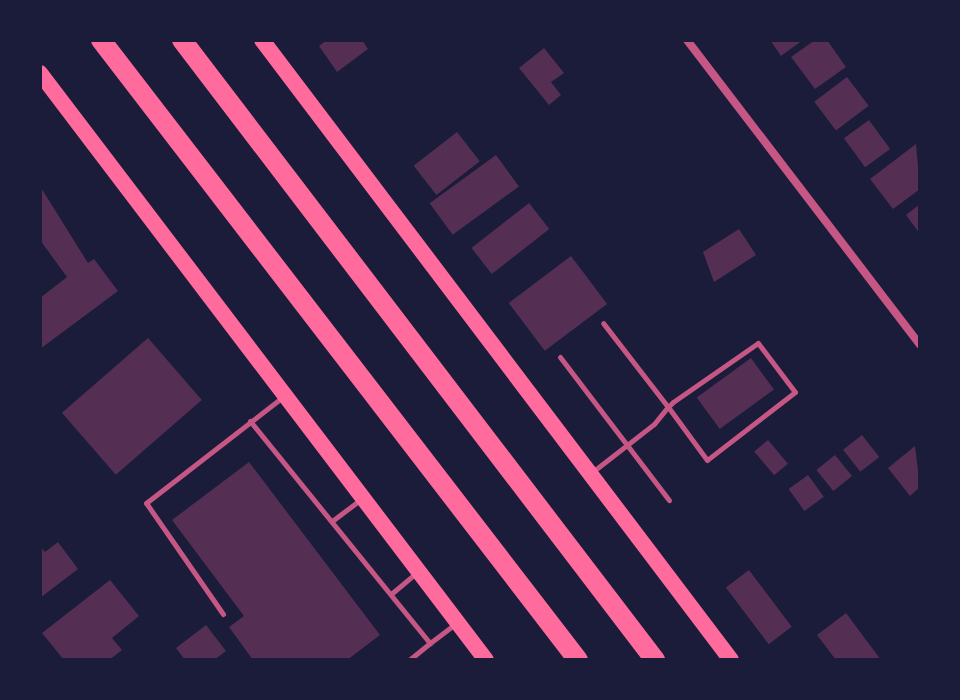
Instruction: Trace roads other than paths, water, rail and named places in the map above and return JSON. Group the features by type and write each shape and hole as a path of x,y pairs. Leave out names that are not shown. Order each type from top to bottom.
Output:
{"highway":[{"path":"101,40 578,660"},
{"path":"182,40 655,660"},
{"path":"502,561 568,660"}],"main road":[{"path":"262,40 731,660"},
{"path":"40,73 486,660"}],"street":[{"path":"687,40 920,345"}],"lane":[{"path":"590,474 668,407 758,343 795,392 707,460 668,407 603,323"},
{"path":"560,357 669,500"},
{"path":"223,614 146,503 285,396"},
{"path":"250,421 430,643"},
{"path":"332,521 363,498"},
{"path":"391,594 418,571"},
{"path":"409,660 457,623"}]}
